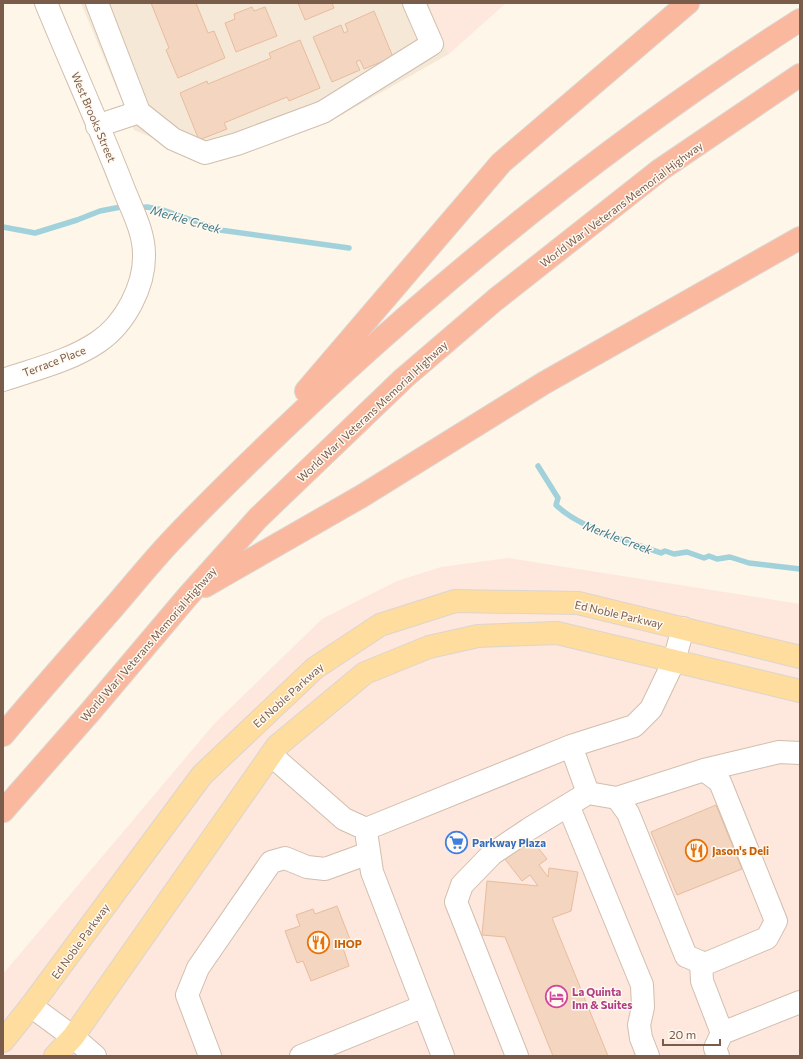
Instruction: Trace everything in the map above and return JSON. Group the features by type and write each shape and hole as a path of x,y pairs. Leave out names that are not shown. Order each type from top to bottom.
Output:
{"highway":[{"path":"224,488 501,163 688,3"},
{"path":"3,735 172,540 300,413 376,343 508,230 630,136 736,61 800,20"},
{"name":"World War I Veterans Memorial Highway","path":"3,811 90,712 188,596 258,518 404,378 495,300 660,170 800,75"},
{"path":"188,596 362,496 544,383 800,238"}],"main road":[{"name":"Ed Noble Parkway","path":"3,1041 31,1006 202,775 315,668 380,625 455,601 578,603 800,657"},
{"path":"55,1056 73,1037 277,746 365,673 429,647 478,636 557,633 800,691"}],"street":[{"name":"West Brooks Street","path":"46,3 116,169 140,231"},
{"path":"97,3 139,112 173,139 205,153 236,144 323,112 432,44 414,3"},
{"path":"97,126 139,112"},
{"name":"Terrace Place","path":"3,380 68,358 99,342 111,332 131,304 142,276 144,254 140,231"},
{"path":"271,756 344,819 366,829 571,746 634,726 651,708 674,661 683,628"},
{"path":"571,746 588,793"},
{"path":"517,1056 456,902 462,886 492,854 529,829 588,793 617,798 704,770 779,752 800,753"},
{"path":"617,798 628,813 686,956 706,964 768,938 776,921 720,782 704,770"},
{"path":"568,805 642,984 643,1007 639,1025 641,1038 648,1056"},
{"path":"366,829 372,872 443,1056"},
{"path":"210,1056 187,995 198,968 271,862 285,858 307,867 325,869 369,853"},
{"path":"701,962 702,981 722,1033"},
{"path":"718,1056 715,1048 722,1033 800,1002"},
{"path":"31,1006 96,1056"},
{"path":"301,1056 424,1006"}],"shaded area":[{"path":"81,3 429,3 449,54 334,119 210,162 134,130"},
{"path":"429,3 506,3 449,54"},
{"name":"Parkway Plaza","path":"508,558 800,604 800,1056 3,1056 3,974 215,723 322,619 397,581 441,567"}],"building":[{"path":"151,3 196,3 208,33 214,31 225,58 178,78 166,50 169,48"},
{"path":"298,3 332,3 334,8 305,20"},
{"path":"252,7 254,11 265,7 277,36 236,52 225,23 235,19 234,14"},
{"path":"374,11 393,57 364,69 360,60 356,62 360,70 332,82 313,37 341,25 344,33 348,31 345,24"},
{"path":"300,40 320,88 289,101 287,97 224,123 227,129 199,140 180,93 207,81 208,84 271,58 269,53"},
{"name":"Jason's Deli","path":"716,805 742,869 677,895 651,832"},
{"name":"La Quinta Inn & Suites","path":"527,834 547,859 539,865 548,877 549,868 578,872 571,911 552,918 608,1056 553,1056 505,937 482,935 487,881 538,886 530,875 522,881 501,854"},
{"name":"IHOP","path":"337,906 351,942 342,945 349,966 311,981 303,961 297,963 285,931 300,926 296,915 313,909 315,914"}],"waterway":[{"name":"Merkle Creek","path":"3,227 35,233 100,211 126,206"},
{"name":"Merkle Creek","path":"136,208 147,207 163,210 220,230 349,248"},
{"name":"Merkle Creek","path":"538,466 558,498 556,505 578,521 606,534 661,553 665,551 674,554 687,552 704,558 709,556 717,559 730,557 749,563 800,569"}],"place":[{"name":"Parkway Plaza","path":"457,842"},
{"name":"Jason's Deli","path":"696,850"},
{"name":"IHOP","path":"318,943"},
{"name":"La Quinta Inn & Suites","path":"556,997"}]}
